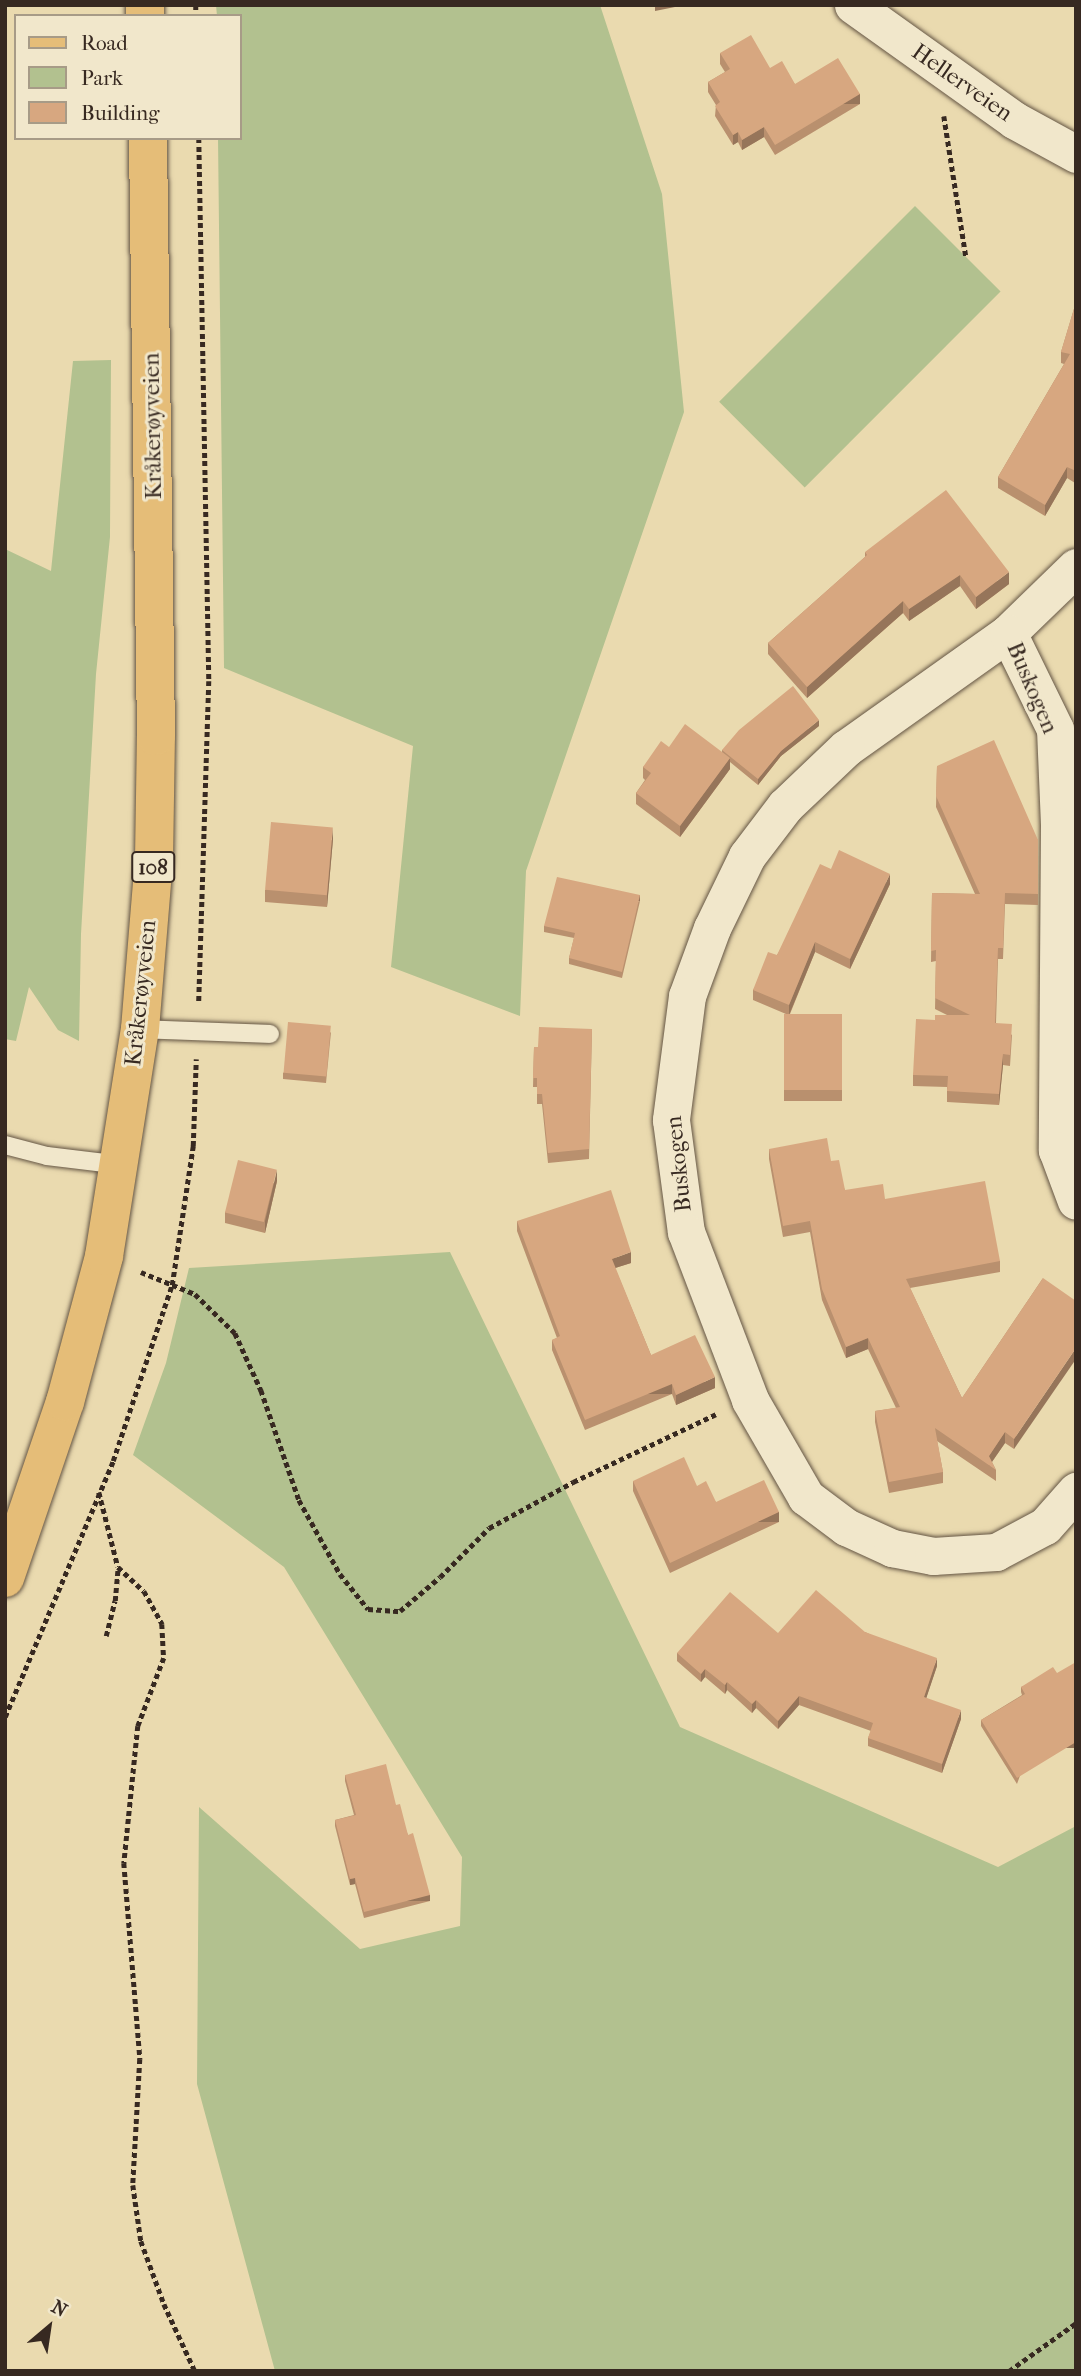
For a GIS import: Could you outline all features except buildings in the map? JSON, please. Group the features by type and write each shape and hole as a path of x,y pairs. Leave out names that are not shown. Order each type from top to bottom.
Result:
{"main road":[{"name":"Kråkerøyveien","path":"5,1578 65,1402 104,1256 121,1165 140,1029 154,860 156,736 148,140"}],"street":[{"name":"Hellerveien","path":"853,5 1014,120 1076,154"},
{"name":"Buskogen","path":"1076,567 1008,633 846,748 785,806 747,856 712,928 687,996 670,1120 686,1232 750,1400 806,1497 846,1527 892,1548 933,1556 996,1552 1045,1525 1076,1492"},
{"name":"Buskogen","path":"1008,633 1055,729 1059,825 1057,1150 1076,1201"}],"lane":[{"path":"140,1029 270,1034"},
{"path":"5,1145 47,1156 121,1165"}],"path":[{"path":"943,69 944,130 966,257"},
{"path":"5,1717 113,1461 172,1285 193,1146 209,681 199,140"},
{"path":"172,1285 195,1294 235,1333 261,1390 299,1500 340,1574 368,1609 400,1611 440,1577 489,1528 680,1429 750,1400"},
{"path":"99,1491 118,1567 115,1601 106,1636"},
{"path":"118,1567 144,1591 162,1624 164,1658 138,1726 124,1863 140,2059 133,2185 141,2241 164,2304 195,2371"},
{"path":"1009,2371 1076,2323"}],"green space":[{"path":"216,5 600,5 662,194 684,412 526,871 520,1016 391,967 413,746 224,668 218,140 242,140 242,14 217,14"},
{"path":"915,206 1001,292 805,487 719,402"},
{"path":"111,360 110,537 96,674 81,934 79,1041 58,1030 29,987 16,1041 5,1039 5,549 51,571 73,361"},
{"path":"450,1252 680,1727 998,1867 1076,1826 1076,2371 275,2371 197,2084 199,1807 360,1949 460,1926 462,1857 284,1567 133,1455 166,1363 189,1268"}]}
